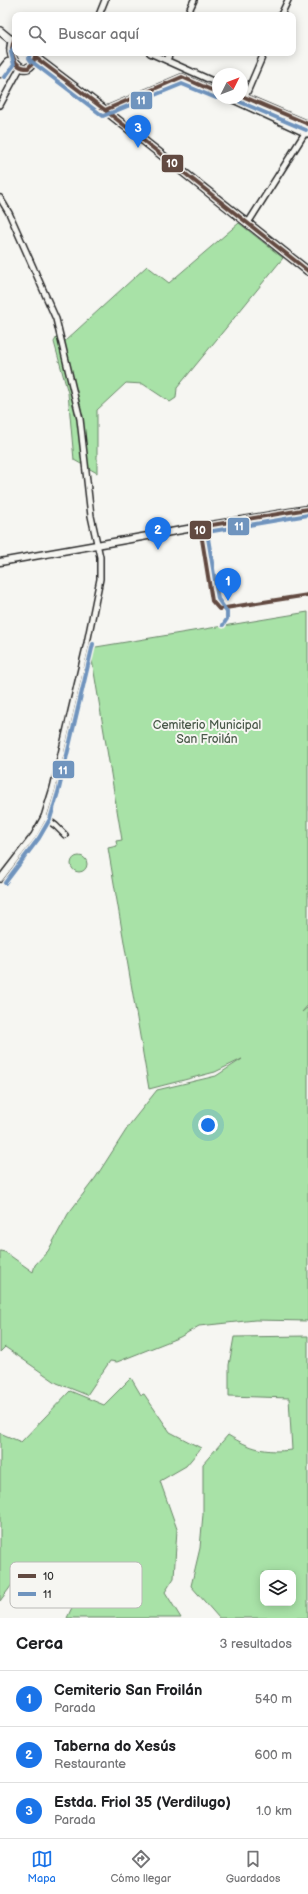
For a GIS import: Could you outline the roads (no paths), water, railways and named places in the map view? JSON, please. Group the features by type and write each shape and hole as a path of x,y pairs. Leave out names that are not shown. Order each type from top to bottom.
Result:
{"highway":[{"path":"0,73 8,62"}],"main road":[{"path":"0,31 12,38"},
{"path":"12,40 5,49 8,62 20,68 29,65 34,56"},
{"path":"36,56 308,271"}],"street":[{"path":"100,12 105,0"},
{"path":"188,12 194,0"},
{"path":"282,12 288,0"},
{"path":"157,56 212,80"},
{"path":"167,60 169,56"},
{"path":"248,86 263,56"},
{"path":"0,104 20,68"},
{"path":"105,110 182,77 212,90"},
{"path":"248,98 308,124"},
{"path":"242,104 306,133 248,223"},
{"path":"0,198 9,213 56,319 80,419 91,516 100,557 100,579 87,643 53,788 44,817 34,835 0,878"},
{"path":"0,562 308,509"},
{"path":"44,817 65,835"}],"place":[{"name":"Estda. Friol 35 (Verdilugo)","path":"138,148"},
{"name":"Taberna do Xesús","path":"158,550"},
{"name":"Cemiterio San Froilán","path":"228,601"}],"park label":[{"name":"Cemiterio Municipal San Froilán","path":"207,732"}]}
